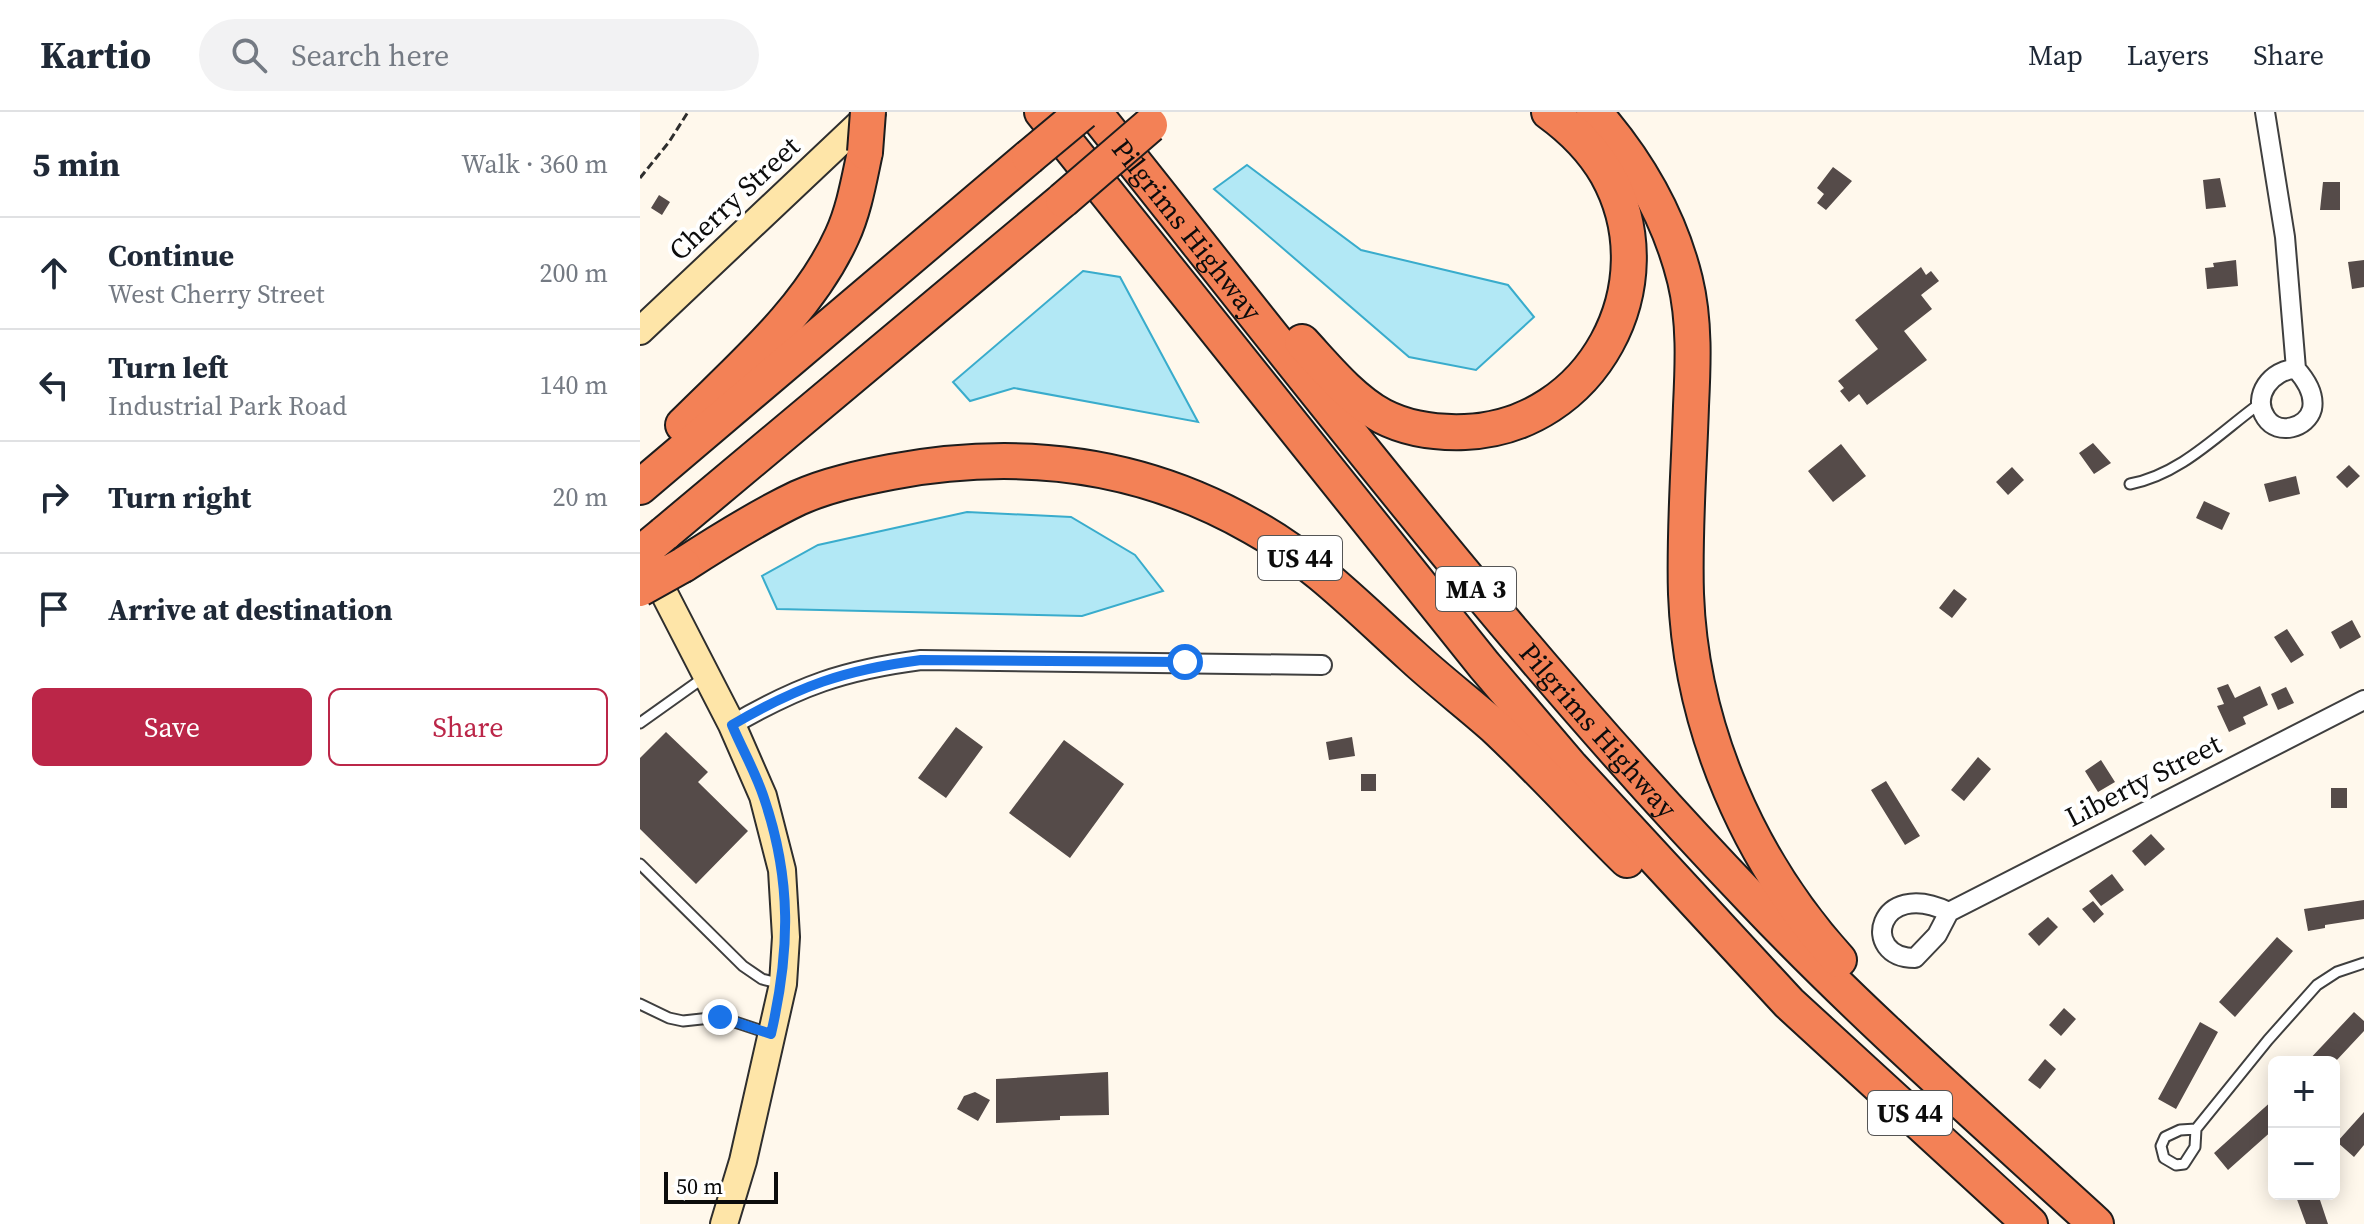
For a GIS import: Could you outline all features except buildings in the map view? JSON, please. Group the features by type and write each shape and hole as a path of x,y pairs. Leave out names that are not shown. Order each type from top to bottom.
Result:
{"highway":[{"path":"640,467 774,334 809,293 843,234 865,152 870,112"},
{"name":"Pilgrims Highway","path":"1042,112 1484,665 1601,799 1789,1003 2030,1224"},
{"path":"640,487 1083,112"},
{"name":"Pilgrims Highway","path":"1094,112 1408,507 1590,723 1750,897 1890,1037 2096,1224"},
{"path":"1229,280 1283,321 1350,392 1383,417 1415,428 1461,432 1495,428 1533,414 1570,390 1585,376 1603,351 1621,312 1629,265 1624,217 1606,172 1569,128 1549,112"},
{"name":"US 44","path":"1594,112 1618,139 1653,193 1669,228 1686,282 1693,349 1686,594 1700,693 1721,767 1739,809 1781,884 1851,974 1890,1037"},
{"path":"648,545 1159,119"},
{"name":"US 44","path":"640,589 800,497 856,479 929,465 996,459 1062,462 1134,476 1191,497 1254,527 1329,580 1496,728 1719,950 1789,1003"}],"street":[{"name":"Cherry Street","path":"640,331 870,112"},
{"path":"2265,112 2285,237 2296,369 2312,395 2312,406 2306,419 2297,427 2286,429 2266,419 2263,393 2269,380 2279,372 2296,369"},
{"path":"648,545 763,796 782,870 786,937 783,984 743,1161 724,1224"},
{"path":"732,725 814,683 874,667 921,660 1322,665"},
{"name":"Liberty Street","path":"1949,912 2364,700"}],"lane":[{"path":"2130,484 2150,480 2178,466 2262,402"},
{"path":"640,723 706,676"},
{"path":"640,864 743,966 762,979 783,984"},
{"path":"2196,1129 2180,1130 2165,1137 2161,1146 2164,1158 2176,1165 2184,1164 2195,1147 2196,1129 2317,985 2337,972 2364,963"},
{"path":"640,1004 683,1021 720,1017 774,1024"}],"path":[{"path":"640,178 688,112"}],"water":[{"path":"1247,165 1361,250 1508,285 1534,317 1476,370 1409,357 1214,189"},
{"path":"1083,271 1120,277 1198,422 1014,388 970,401 953,382"},
{"path":"967,512 1071,517 1135,555 1163,591 1082,616 777,609 762,576 818,545"}],"route":[{"path":"720,1017 771,1034 783,984 786,937 782,870 774,832 763,796 732,725 814,683 883,665 921,660 1185,662"}]}
